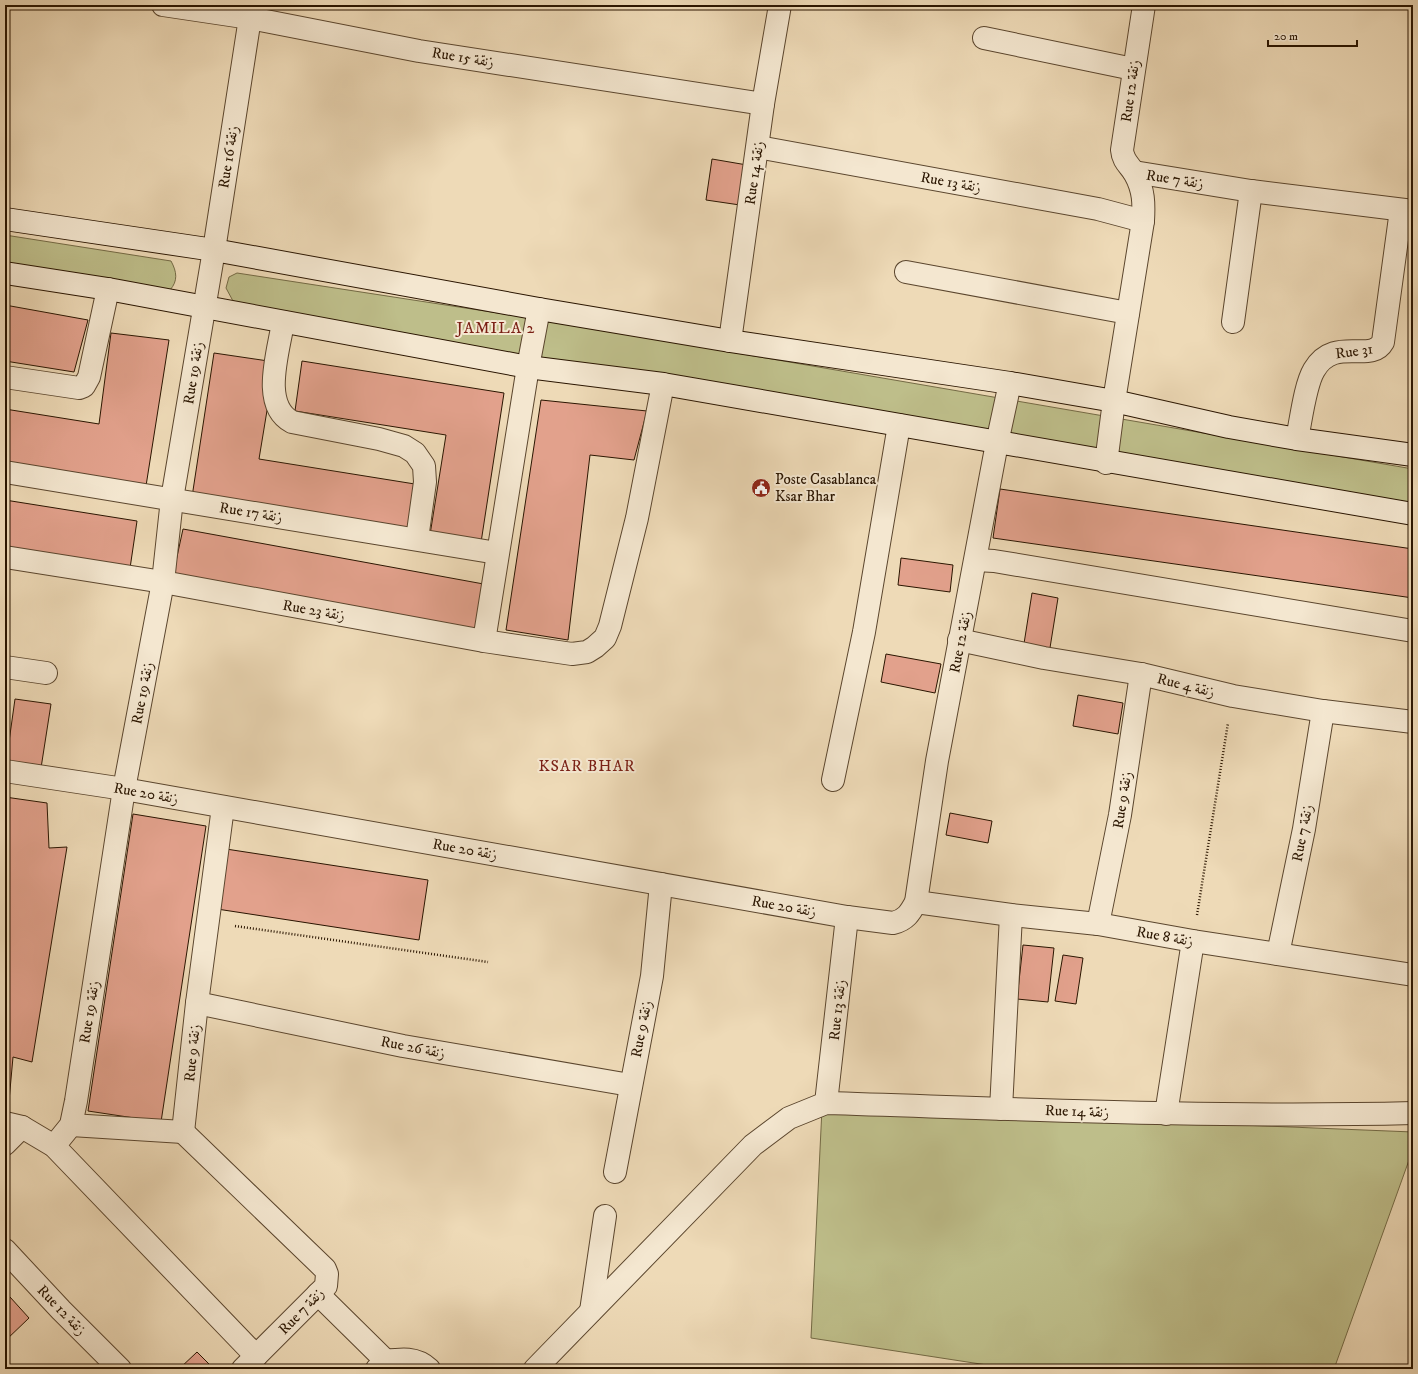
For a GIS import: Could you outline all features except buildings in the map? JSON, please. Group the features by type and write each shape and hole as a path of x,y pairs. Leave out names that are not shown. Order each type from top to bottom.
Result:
{"street":[{"name":"Rue 15 زنقة","path":"163,5 251,11 419,50 763,104"},
{"name":"Rue 14 زنقة","path":"730,341 763,104 780,5"},
{"name":"Rue 12 زنقة","path":"1134,172 1126,164 1122,150 1133,69 1144,5"},
{"name":"Rue 16 زنقة","path":"203,308 214,250 251,11"},
{"path":"984,38 1133,69"},
{"name":"Rue 13 زنقة","path":"758,147 1098,210 1144,221"},
{"name":"Rue 7 زنقة","path":"1134,172 1251,191 1407,210"},
{"name":"Rue 7 زنقة","path":"1106,462 1114,401 1144,221 1143,194 1134,172"},
{"path":"1233,322 1251,191"},
{"name":"Rue 31","path":"1297,439 1310,379 1318,363 1324,357 1339,350 1373,351 1376,350 1383,342 1407,210"},
{"path":"5,220 214,250 539,309 730,341 1010,383 1114,401 1229,427 1297,439 1413,455"},
{"path":"906,272 1128,313"},
{"path":"5,273 108,289 203,308 528,367 662,384 1413,514"},
{"path":"5,377 79,388 84,386 89,377 108,289"},
{"name":"Rue 19 زنقة","path":"71,1125 124,789 163,582 172,499 203,308"},
{"path":"484,641 497,554 539,309"},
{"path":"283,322 273,396 278,411 284,418 292,422 379,439 404,446 415,453 424,466 425,482 417,540"},
{"name":"Rue 12 زنقة","path":"916,902 937,761 997,443 1010,383"},
{"name":"Rue 23 زنقة","path":"5,557 163,582 484,641 572,654 587,652 605,638 610,626 637,518 662,384"},
{"path":"833,780 864,632 899,425"},
{"name":"Rue 17 زنقة","path":"5,472 497,554"},
{"path":"976,560 994,561 1413,631"},
{"name":"Rue 4 زنقة","path":"959,640 1044,658 1141,674 1233,696 1323,711 1413,722"},
{"path":"5,667 46,673"},
{"name":"Rue 9 زنقة","path":"1098,924 1120,815 1141,674"},
{"name":"Rue 7 زنقة","path":"1278,954 1304,829 1323,711"},
{"name":"Rue 20 زنقة","path":"5,771 223,806 847,918 893,923 906,917 916,902"},
{"name":"Rue 9 زنقة","path":"182,1132 197,1003 223,806"},
{"name":"Rue 9 زنقة","path":"614,1172 652,976 661,884"},
{"name":"Rue 8 زنقة","path":"916,902 1011,915 1098,924 1192,941 1413,975"},
{"path":"1001,1109 1011,915"},
{"name":"Rue 13 زنقة","path":"826,1103 847,918"},
{"path":"1166,1114 1192,941"},
{"name":"Rue 26 زنقة","path":"197,1003 403,1046 630,1085"},
{"name":"Rue 14 زنقة","path":"535,1369 753,1145 789,1118 826,1103 1166,1114 1315,1116 1413,1113"},
{"path":"5,1144 13,1125 54,1146 249,1363"},
{"path":"54,1146 71,1125 182,1132"},
{"name":"Rue 7 زنقة","path":"182,1132 325,1268 327,1274 326,1286 249,1363"},
{"path":"591,1311 605,1216"},
{"name":"Rue 12 زنقة","path":"5,1250 61,1310 120,1369"},
{"path":"318,1294 382,1365 403,1358 410,1359 429,1369"}],"path":[{"path":"1192,941 1233,696"},
{"path":"208,922 488,962"}],"green space":[{"path":"5,235 171,261 176,276 173,287 170,290 5,263"},
{"path":"237,273 550,321 1413,469 1413,507 543,362 233,301 226,288 229,277"},
{"path":"822,1108 1413,1132 1413,1149 1334,1369 1013,1369 811,1338"}],"place":[{"name":"Poste Casablanca Ksar Bhar","path":"761,488"}],"district":[{"name":"JAMILA 2","path":"496,327"},
{"name":"KSAR BHAR","path":"587,765"}]}
